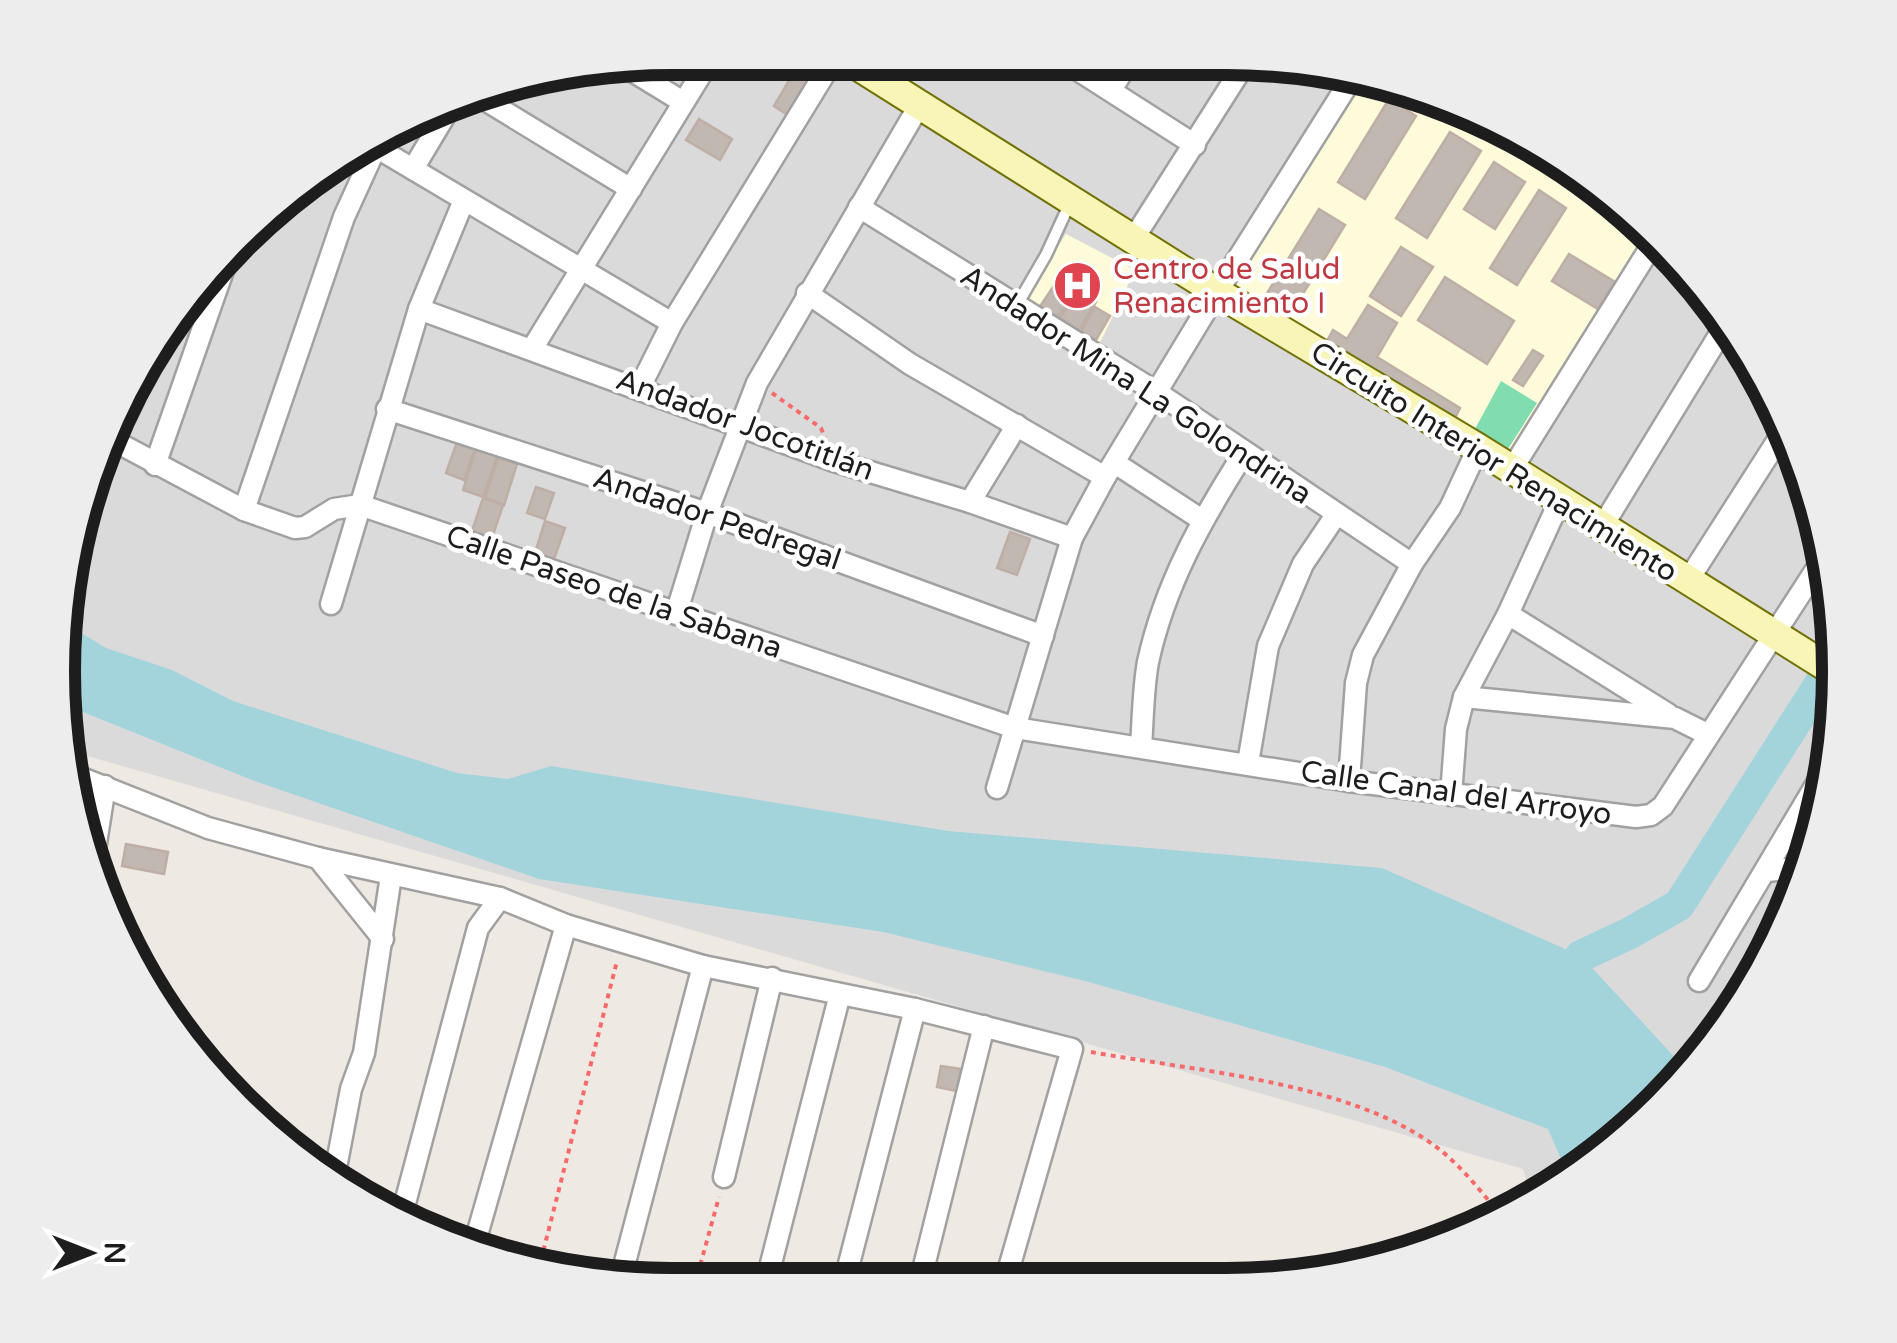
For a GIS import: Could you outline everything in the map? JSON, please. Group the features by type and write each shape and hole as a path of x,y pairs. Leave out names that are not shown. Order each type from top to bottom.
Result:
{"main road":[{"name":"Circuito Interior Renacimiento","path":"892,75 920,104 1217,292 1512,468 1822,664"}],"street":[{"path":"532,349 701,75"},
{"path":"640,387 672,323 824,75"},
{"path":"1087,75 1195,144"},
{"path":"1111,90 1120,75"},
{"path":"1134,238 1237,75"},
{"path":"640,76 683,102"},
{"path":"997,788 1072,538 1217,292 1346,87"},
{"path":"492,103 631,190"},
{"path":"676,614 706,512 757,382 920,104"},
{"path":"413,169 442,121"},
{"path":"382,150 672,323"},
{"path":"244,510 344,216 367,159"},
{"path":"331,604 419,309 464,200"},
{"name":"Andador Mina La Golondrina","path":"859,207 1158,393 1412,564"},
{"path":"1512,468 1648,251"},
{"path":"155,465 219,283"},
{"path":"807,292 910,364 1017,425 1202,520"},
{"name":"Andador Jocotitlán","path":"419,309 834,460 1072,538"},
{"path":"1602,527 1719,337"},
{"name":"Andador Pedregal","path":"388,410 706,512 1044,636"},
{"path":"970,502 1017,425"},
{"path":"1688,582 1777,442"},
{"path":"119,445 244,510 295,528 304,527 334,509 360,506"},
{"path":"1349,782 1356,683 1364,655 1412,564 1450,508 1478,448"},
{"path":"1141,747 1148,665 1179,566 1244,453"},
{"path":"1452,795 1456,728 1464,697 1508,614 1560,500"},
{"name":"Calle Paseo de la Sabana","path":"360,506 1015,728 1141,747"},
{"path":"1248,763 1268,646 1303,564 1336,515"},
{"name":"Calle Canal del Arroyo","path":"1141,747 1349,782 1636,818 1651,815 1664,806 1814,573"},
{"path":"1508,614 1707,734"},
{"path":"1464,697 1675,718"},
{"path":"85,778 208,828 391,876 500,898 566,925 702,966 914,1008 1072,1049 1009,1268"},
{"path":"98,834 106,786"},
{"path":"1699,981 1806,808"},
{"path":"318,858 383,938"},
{"path":"1768,870 1788,869"},
{"path":"336,1164 350,1089 364,1054 391,876"},
{"path":"454,888 478,928"},
{"path":"405,1204 478,928 500,898"},
{"path":"477,1235 566,925"},
{"path":"624,1266 702,966"},
{"path":"724,1178 772,978"},
{"path":"770,1268 840,994"},
{"path":"848,1268 914,1008"},
{"path":"924,1268 984,1026"}],"lane":[{"path":"1016,306 1072,199"}],"path":[{"path":"757,382 821,428 834,460"},
{"path":"542,1254 622,942"},
{"path":"1072,1049 1305,1090 1378,1115 1433,1145 1462,1170 1492,1205"},
{"path":"699,1268 724,1178"}],"shaded area":[{"path":"672,75 1265,76 1380,95 1454,120 1524,155 1589,198 1647,250 1699,308 1742,373 1777,443 1802,517 1817,594 1822,672 1817,749 1802,826 1777,900 1742,970 1699,1035 1619,1120 1528,1185 1523,1169 81,754 76,711 76,632 86,555 120,443 155,373 223,278 308,198 373,155 443,120 555,86"},
{"path":"1355,89 1454,120 1524,155 1589,198 1645,248 1516,456 1226,288"},
{"name":"Centro de Salud Renacimiento I","path":"1066,234 1135,270 1096,351 1019,303"}],"green space":[{"path":"1501,381 1537,403 1508,449 1475,429"}],"water":[{"path":"76,630 106,648 172,670 233,701 457,773 508,779 551,766 948,831 1382,868 1581,956 1678,1060 1619,1120 1563,1163 1548,1129 1385,1067 1089,982 883,932 539,879 252,780 76,709"}],"building":[{"path":"792,75 815,84 794,119 774,106"},
{"path":"1389,99 1416,116 1365,199 1338,182"},
{"path":"699,119 732,139 720,160 686,140"},
{"path":"1450,132 1481,151 1427,238 1396,218"},
{"path":"1494,162 1525,182 1495,229 1464,209"},
{"path":"1539,190 1566,208 1517,285 1490,268"},
{"path":"1319,209 1345,225 1290,315 1264,298"},
{"path":"1401,247 1433,267 1401,316 1370,296"},
{"path":"1569,254 1615,282 1598,309 1552,281"},
{"path":"1061,275 1078,287 1054,323 1037,311"},
{"path":"1445,277 1514,321 1487,364 1418,320"},
{"path":"1078,290 1096,302 1079,330 1060,318"},
{"path":"1368,305 1397,323 1377,357 1460,408 1454,420 1326,343 1333,330 1347,339"},
{"path":"1095,307 1110,316 1096,340 1081,331"},
{"path":"1533,350 1543,356 1523,386 1513,380"},
{"path":"457,442 475,448 464,480 446,473"},
{"path":"476,449 497,456 483,497 463,490"},
{"path":"498,458 517,464 504,505 485,498"},
{"path":"536,487 554,493 545,519 527,513"},
{"path":"483,498 503,505 490,544 470,537"},
{"path":"545,521 565,528 552,565 533,559"},
{"path":"1010,532 1030,539 1017,575 997,568"},
{"path":"126,844 168,852 164,874 122,866"},
{"path":"941,1066 961,1069 957,1091 937,1087"}],"waterway":[{"path":"1581,956 1679,905 1822,681"}],"place":[{"name":"Centro de Salud Renacimiento I","path":"1078,286"}]}
